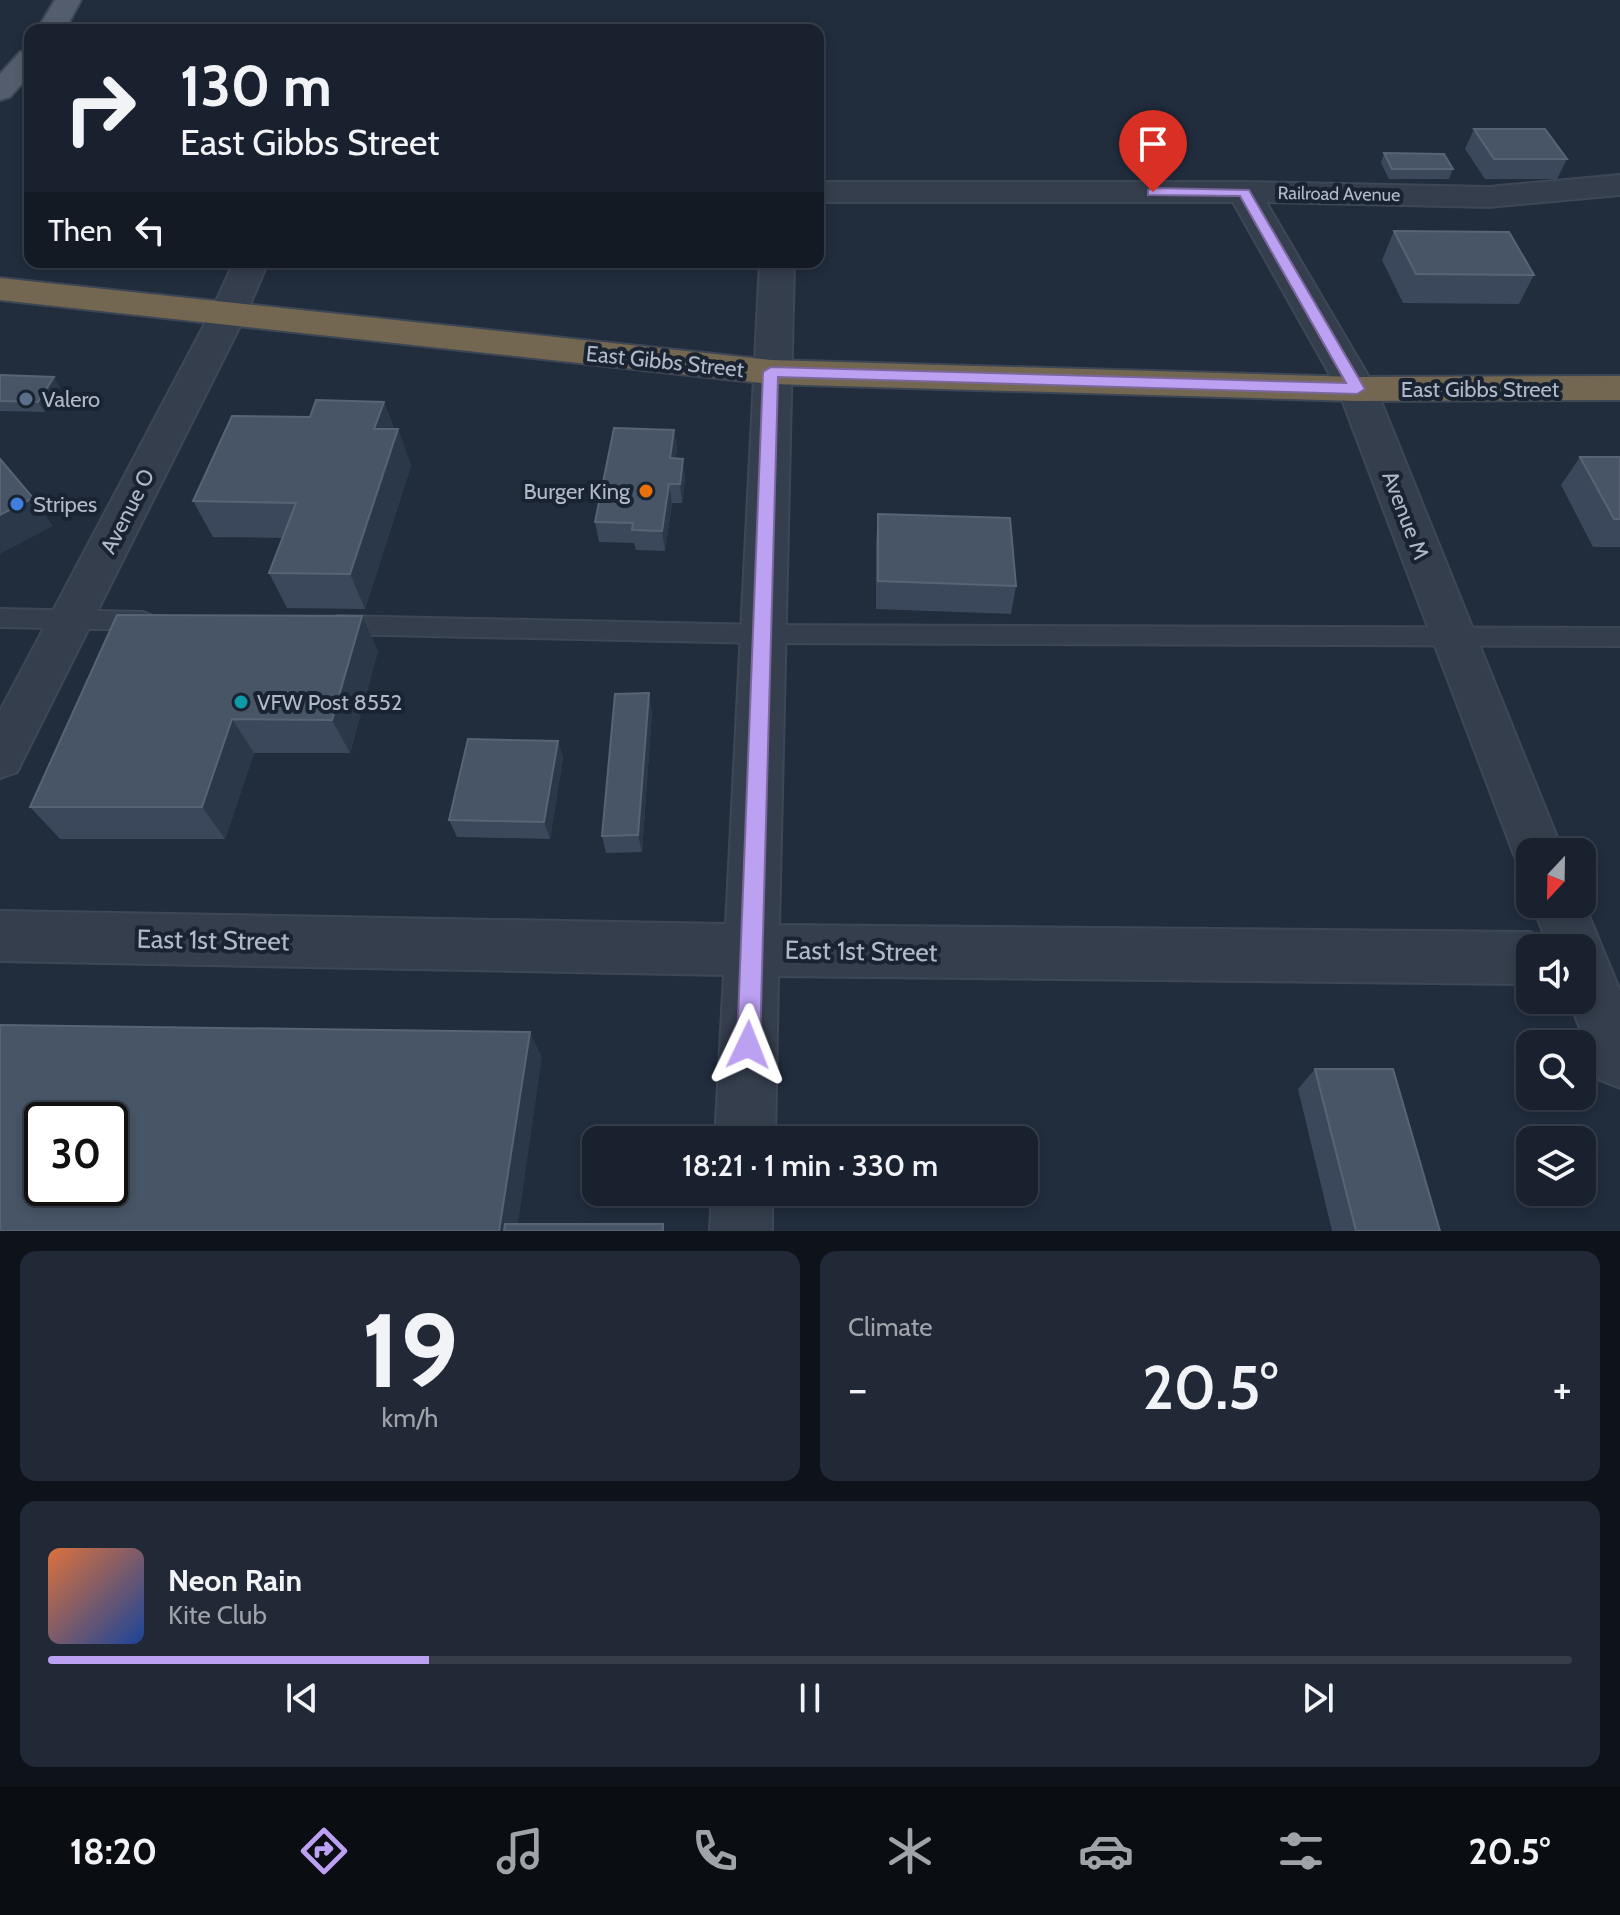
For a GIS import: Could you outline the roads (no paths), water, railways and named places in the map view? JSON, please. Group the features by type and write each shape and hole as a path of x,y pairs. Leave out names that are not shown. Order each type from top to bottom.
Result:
{"highway":[{"name":"East Gibbs Street","path":"0,289 771,372 1357,389 1620,388"}],"main road":[{"path":"54,24 68,0"},
{"path":"0,91 24,65"}],"street":[{"name":"Railroad Avenue","path":"824,192 1244,192 1489,197 1620,185"},
{"name":"Avenue M","path":"1244,192 1357,389 1533,838"},
{"name":"Avenue O","path":"0,758 228,314 248,268"},
{"path":"746,1126 777,268"},
{"name":"East 1st Street","path":"0,936 752,950 1516,958"},
{"path":"1596,960 1620,959"},
{"path":"1596,997 1620,1060"},
{"path":"741,1231 742,1206"}],"lane":[{"path":"0,618 165,622"},
{"path":"322,625 762,634 1620,637"}],"place":[{"name":"Valero","path":"26,399"},
{"name":"Burger King","path":"646,491"},
{"name":"Stripes","path":"17,504"},
{"name":"VFW Post 8552","path":"241,702"}]}
